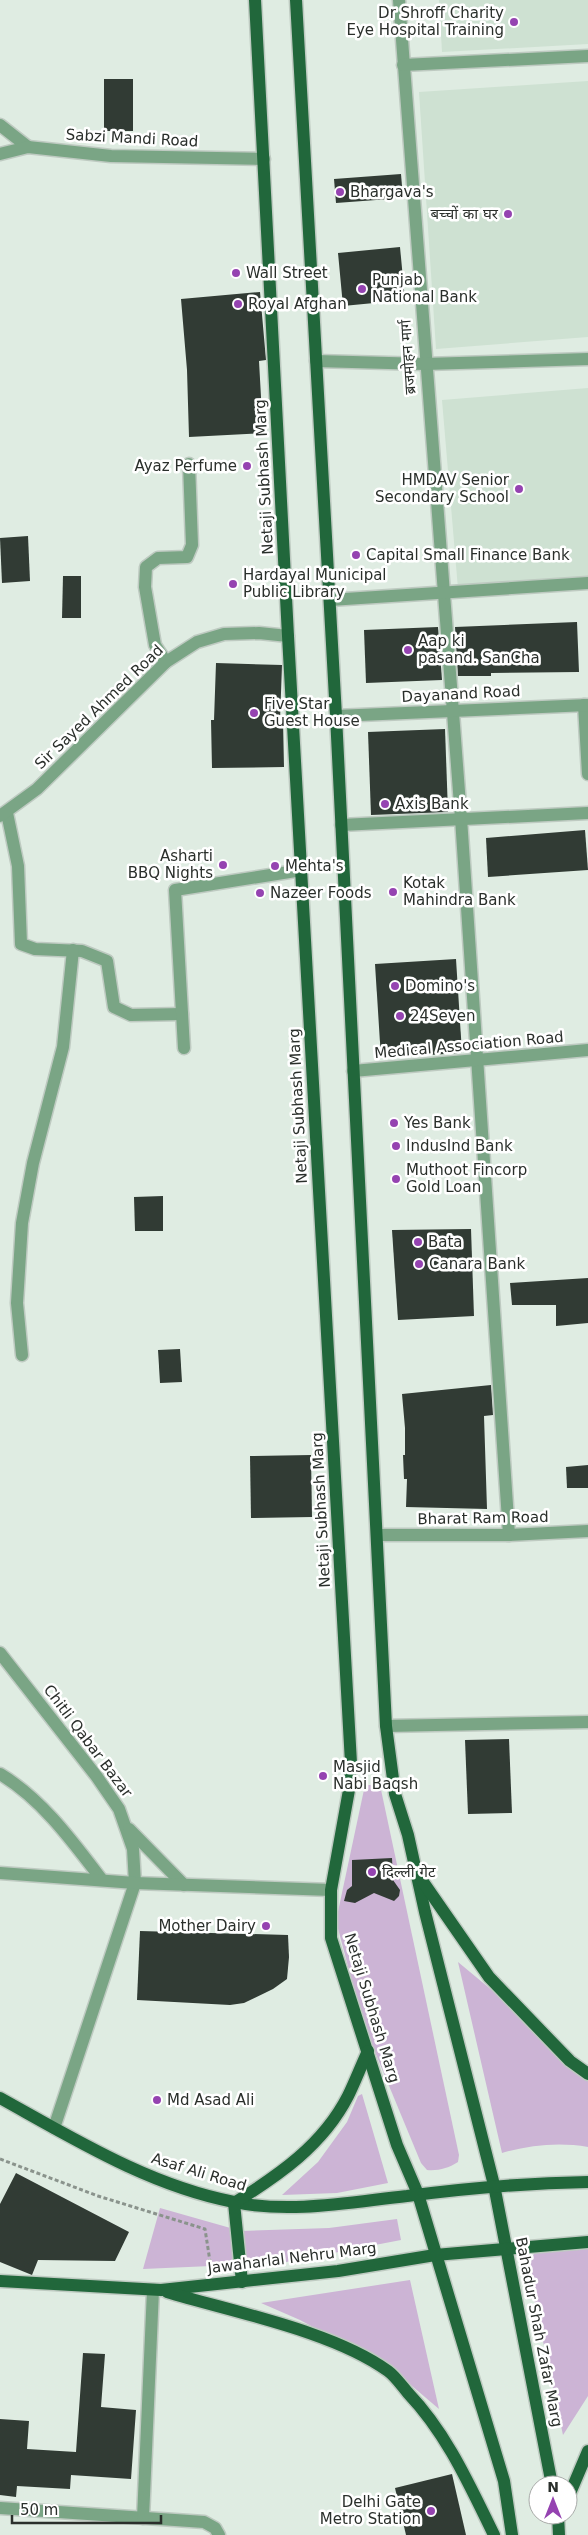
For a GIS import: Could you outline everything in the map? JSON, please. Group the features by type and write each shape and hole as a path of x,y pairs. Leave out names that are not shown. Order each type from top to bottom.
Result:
{"main road":[{"name":"Netaji Subhash Marg","path":"255,0 288,636 351,1763 349,1790 331,1890 331,1938 397,2145 418,2194 435,2255"},
{"path":"296,0 330,600 386,1726 395,1794 418,1875 425,1912 494,2185 588,2182"},
{"path":"418,1875 489,1976 570,2062 588,2074"},
{"path":"242,2282 234,2202 279,2176 317,2140 347,2098 368,2050"},
{"name":"Asaf Ali Road","path":"0,2098 112,2160 178,2186 234,2202 290,2207 494,2185"},
{"name":"Bahadur Shah Zafar Marg","path":"494,2185 508,2249 550,2475"},
{"name":"Jawaharlal Nehru Marg","path":"0,2281 157,2290 338,2271 435,2255 588,2242"},
{"path":"435,2255 504,2481 512,2535"},
{"path":"157,2290 295,2329 348,2349 388,2371 423,2408 454,2453 494,2535"},
{"path":"578,2475 588,2451"}],"street":[{"name":"ब्रजमोहन मार्ग","path":"399,0 451,711 461,818 509,1535"},
{"path":"403,65 588,56"},
{"path":"0,125 28,147"},
{"name":"Sabzi Mandi Road","path":"0,154 28,147 111,156 264,159"},
{"path":"316,360 425,364 588,359"},
{"path":"166,662 155,645 145,586 146,567 158,558 187,558 192,545 190,464"},
{"path":"330,600 588,583"},
{"name":"Sir Sayed Ahmed Road","path":"4,815 37,789 166,662 197,642 224,634 259,633 288,636"},
{"path":"586,705 588,774"},
{"name":"Dayanand Road","path":"336,716 586,705"},
{"path":"341,825 588,813"},
{"path":"4,815 18,866 21,944 35,949 82,951 107,961 114,1008 131,1015 182,1014"},
{"path":"184,1048 175,890 302,870"},
{"path":"22,1355 17,1302 22,1223 33,1163 63,1047 73,950"},
{"name":"Medical Association Road","path":"353,1071 588,1050"},
{"name":"Bharat Ram Road","path":"378,1535 509,1535 588,1532"},
{"name":"Chitli Qabar Bazar","path":"0,1653 97,1777 119,1809 128,1828 133,1849 135,1883 54,2128"},
{"path":"386,1726 588,1722"},
{"path":"0,1774 15,1783 63,1830 102,1880"},
{"path":"128,1828 184,1885"},
{"path":"0,1873 135,1883 331,1890"},
{"path":"143,2518 157,2290"},
{"path":"0,2508 204,2522 214,2528 219,2535"}],"path":[{"path":"0,2159 98,2196 206,2229 214,2285"}],"shaded area":[{"name":"Dr Shroff Charity Eye Hospital Training","path":"439,0 588,0 588,44 442,52"},
{"name":"बच्चों का घर","path":"588,81 588,337 436,349 419,92"},
{"name":"HMDAV Senior Secondary School","path":"588,388 588,579 458,589 442,400"},
{"path":"365,1785 380,1785 459,2155 458,2162 439,2169 427,2170 421,2163 363,2023 336,1921"},
{"path":"458,1962 588,2070 588,2147 545,2145 502,2153"},
{"path":"362,2094 388,2183 337,2193 282,2195 318,2162 347,2122 358,2096"},
{"path":"160,2208 241,2231 329,2228 397,2219 401,2240 281,2263 143,2269"},
{"path":"588,2237 588,2396 563,2435 531,2285 531,2265 532,2258 536,2252 548,2242 564,2238"},
{"path":"410,2280 439,2409 392,2369 300,2320 261,2303"}],"building":[{"path":"104,79 133,79 133,131 104,131"},
{"path":"401,174 403,198 336,203 334,179"},
{"path":"400,247 405,300 343,306 338,253"},
{"path":"260,292 266,360 259,361 263,433 189,437 187,370 181,299"},
{"path":"28,536 30,581 2,583 0,538"},
{"path":"63,576 81,576 81,618 62,618"},
{"path":"577,622 579,672 491,673 491,676 458,676 455,627"},
{"path":"438,627 442,680 366,683 364,630"},
{"path":"216,663 282,665 280,720 283,720 284,767 212,768 211,720 214,720"},
{"path":"445,729 448,812 371,815 368,732"},
{"path":"585,830 588,870 488,877 486,838"},
{"path":"456,959 462,1053 381,1058 375,964"},
{"path":"163,1196 163,1231 135,1231 134,1197"},
{"path":"471,1229 474,1316 398,1320 392,1230"},
{"path":"588,1278 588,1323 556,1326 556,1305 512,1305 510,1283"},
{"path":"180,1349 182,1382 160,1383 158,1350"},
{"path":"491,1385 493,1415 484,1416 487,1509 406,1507 407,1479 404,1479 405,1428 402,1394"},
{"path":"311,1455 312,1517 251,1518 250,1456"},
{"path":"588,1465 588,1488 567,1488 566,1467"},
{"path":"509,1739 512,1813 468,1814 465,1740"},
{"name":"दिल्ली गेट","path":"392,1858 393,1880 400,1890 399,1896 394,1901 374,1893 355,1903 344,1901 347,1890 352,1886 352,1860"},
{"path":"140,1931 288,1935 287,1979 273,1989 244,2003 230,2005 137,2000"},
{"path":"16,2173 129,2232 115,2261 38,2260 32,2275 0,2262 0,2204"},
{"path":"83,2353 105,2354 101,2407 136,2410 131,2479 71,2475 70,2489 17,2486 16,2497 0,2495 0,2419 29,2421 27,2449 76,2452"},
{"name":"Delhi Gate Metro Station","path":"452,2474 466,2535 406,2535 395,2488"}],"place":[{"name":"Dr Shroff Charity Eye Hospital Training","path":"514,22"},
{"name":"Bhargava's","path":"340,192"},
{"name":"बच्चों का घर","path":"508,214"},
{"name":"Wall Street","path":"236,273"},
{"name":"Punjab National Bank","path":"362,289"},
{"name":"Royal Afghan","path":"238,304"},
{"name":"Ayaz Perfume","path":"247,466"},
{"name":"HMDAV Senior Secondary School","path":"519,489"},
{"name":"Capital Small Finance Bank","path":"356,555"},
{"name":"Hardayal Municipal Public Library","path":"233,584"},
{"name":"Aap ki pasand. SanCha","path":"408,650"},
{"name":"Five Star Guest House","path":"254,713"},
{"name":"Axis Bank","path":"385,804"},
{"name":"Asharti BBQ Nights","path":"223,865"},
{"name":"Mehta's","path":"275,866"},
{"name":"Kotak Mahindra Bank","path":"393,892"},
{"name":"Nazeer Foods","path":"260,893"},
{"name":"Domino's","path":"395,986"},
{"name":"24Seven","path":"400,1016"},
{"name":"Yes Bank","path":"394,1123"},
{"name":"IndusInd Bank","path":"396,1146"},
{"name":"Muthoot Fincorp Gold Loan","path":"396,1179"},
{"name":"Bata","path":"418,1242"},
{"name":"Canara Bank","path":"419,1264"},
{"name":"Masjid Nabi Baqsh","path":"323,1776"},
{"name":"दिल्ली गेट","path":"372,1872"},
{"name":"Mother Dairy","path":"266,1926"},
{"name":"Md Asad Ali","path":"157,2100"},
{"name":"Delhi Gate Metro Station","path":"431,2511"}]}
